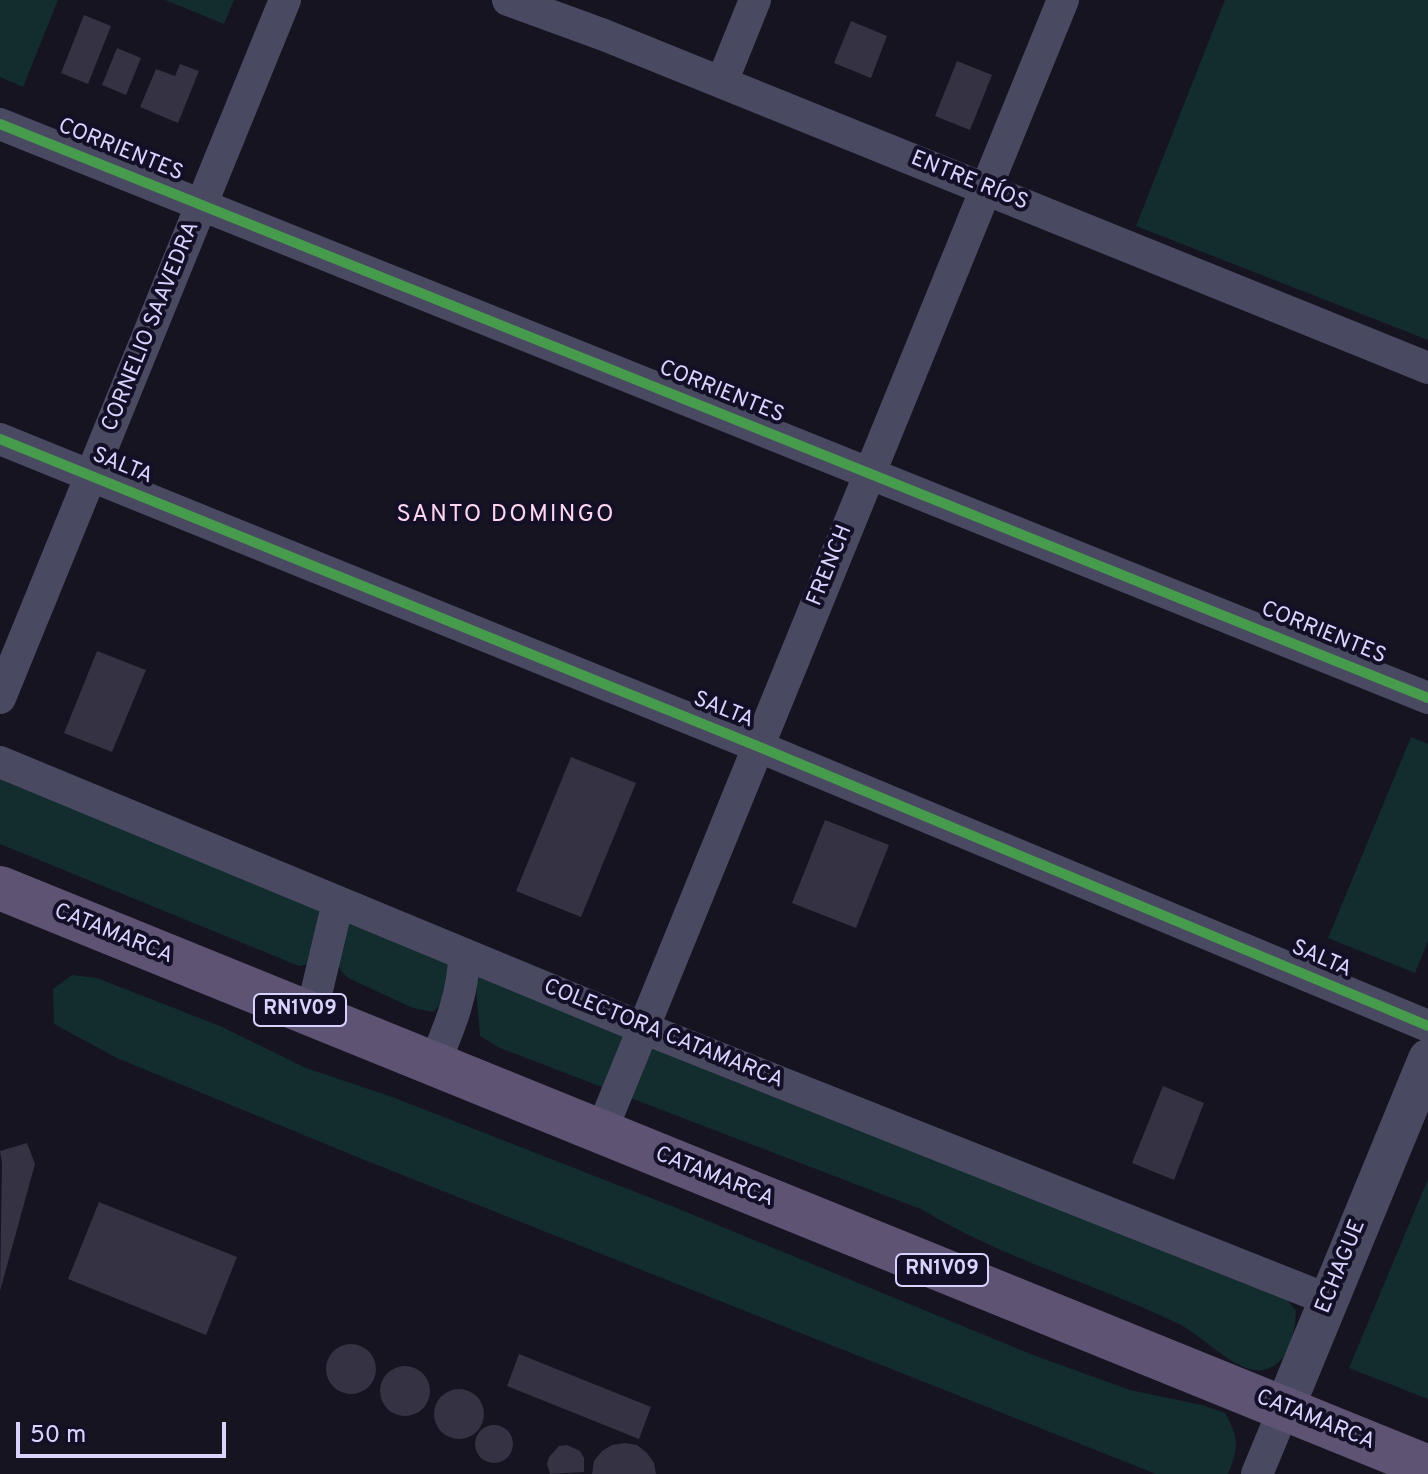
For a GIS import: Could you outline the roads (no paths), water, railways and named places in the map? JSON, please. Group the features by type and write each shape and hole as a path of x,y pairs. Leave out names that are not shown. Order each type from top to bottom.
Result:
{"main road":[{"name":"CATAMARCA","path":"0,888 1428,1467"}],"street":[{"name":"CORNELIO SAAVEDRA","path":"0,698 285,0"},
{"name":"ENTRE RÍOS","path":"508,0 722,82 1428,368"},
{"path":"722,82 755,0"},
{"name":"FRENCH","path":"601,1132 1063,0"},
{"name":"CORRIENTES","path":"0,124 1428,698"},
{"name":"SALTA","path":"0,439 757,746 1428,1026"},
{"name":"COLECTORA CATAMARCA","path":"0,762 643,1028 1329,1300"},
{"path":"311,1015 338,902"},
{"path":"434,1064 452,1021 464,980 464,954"},
{"name":"ECHAGUE","path":"1257,1474 1428,1059"}],"district":[{"name":"SANTO DOMINGO","path":"506,516"}]}
